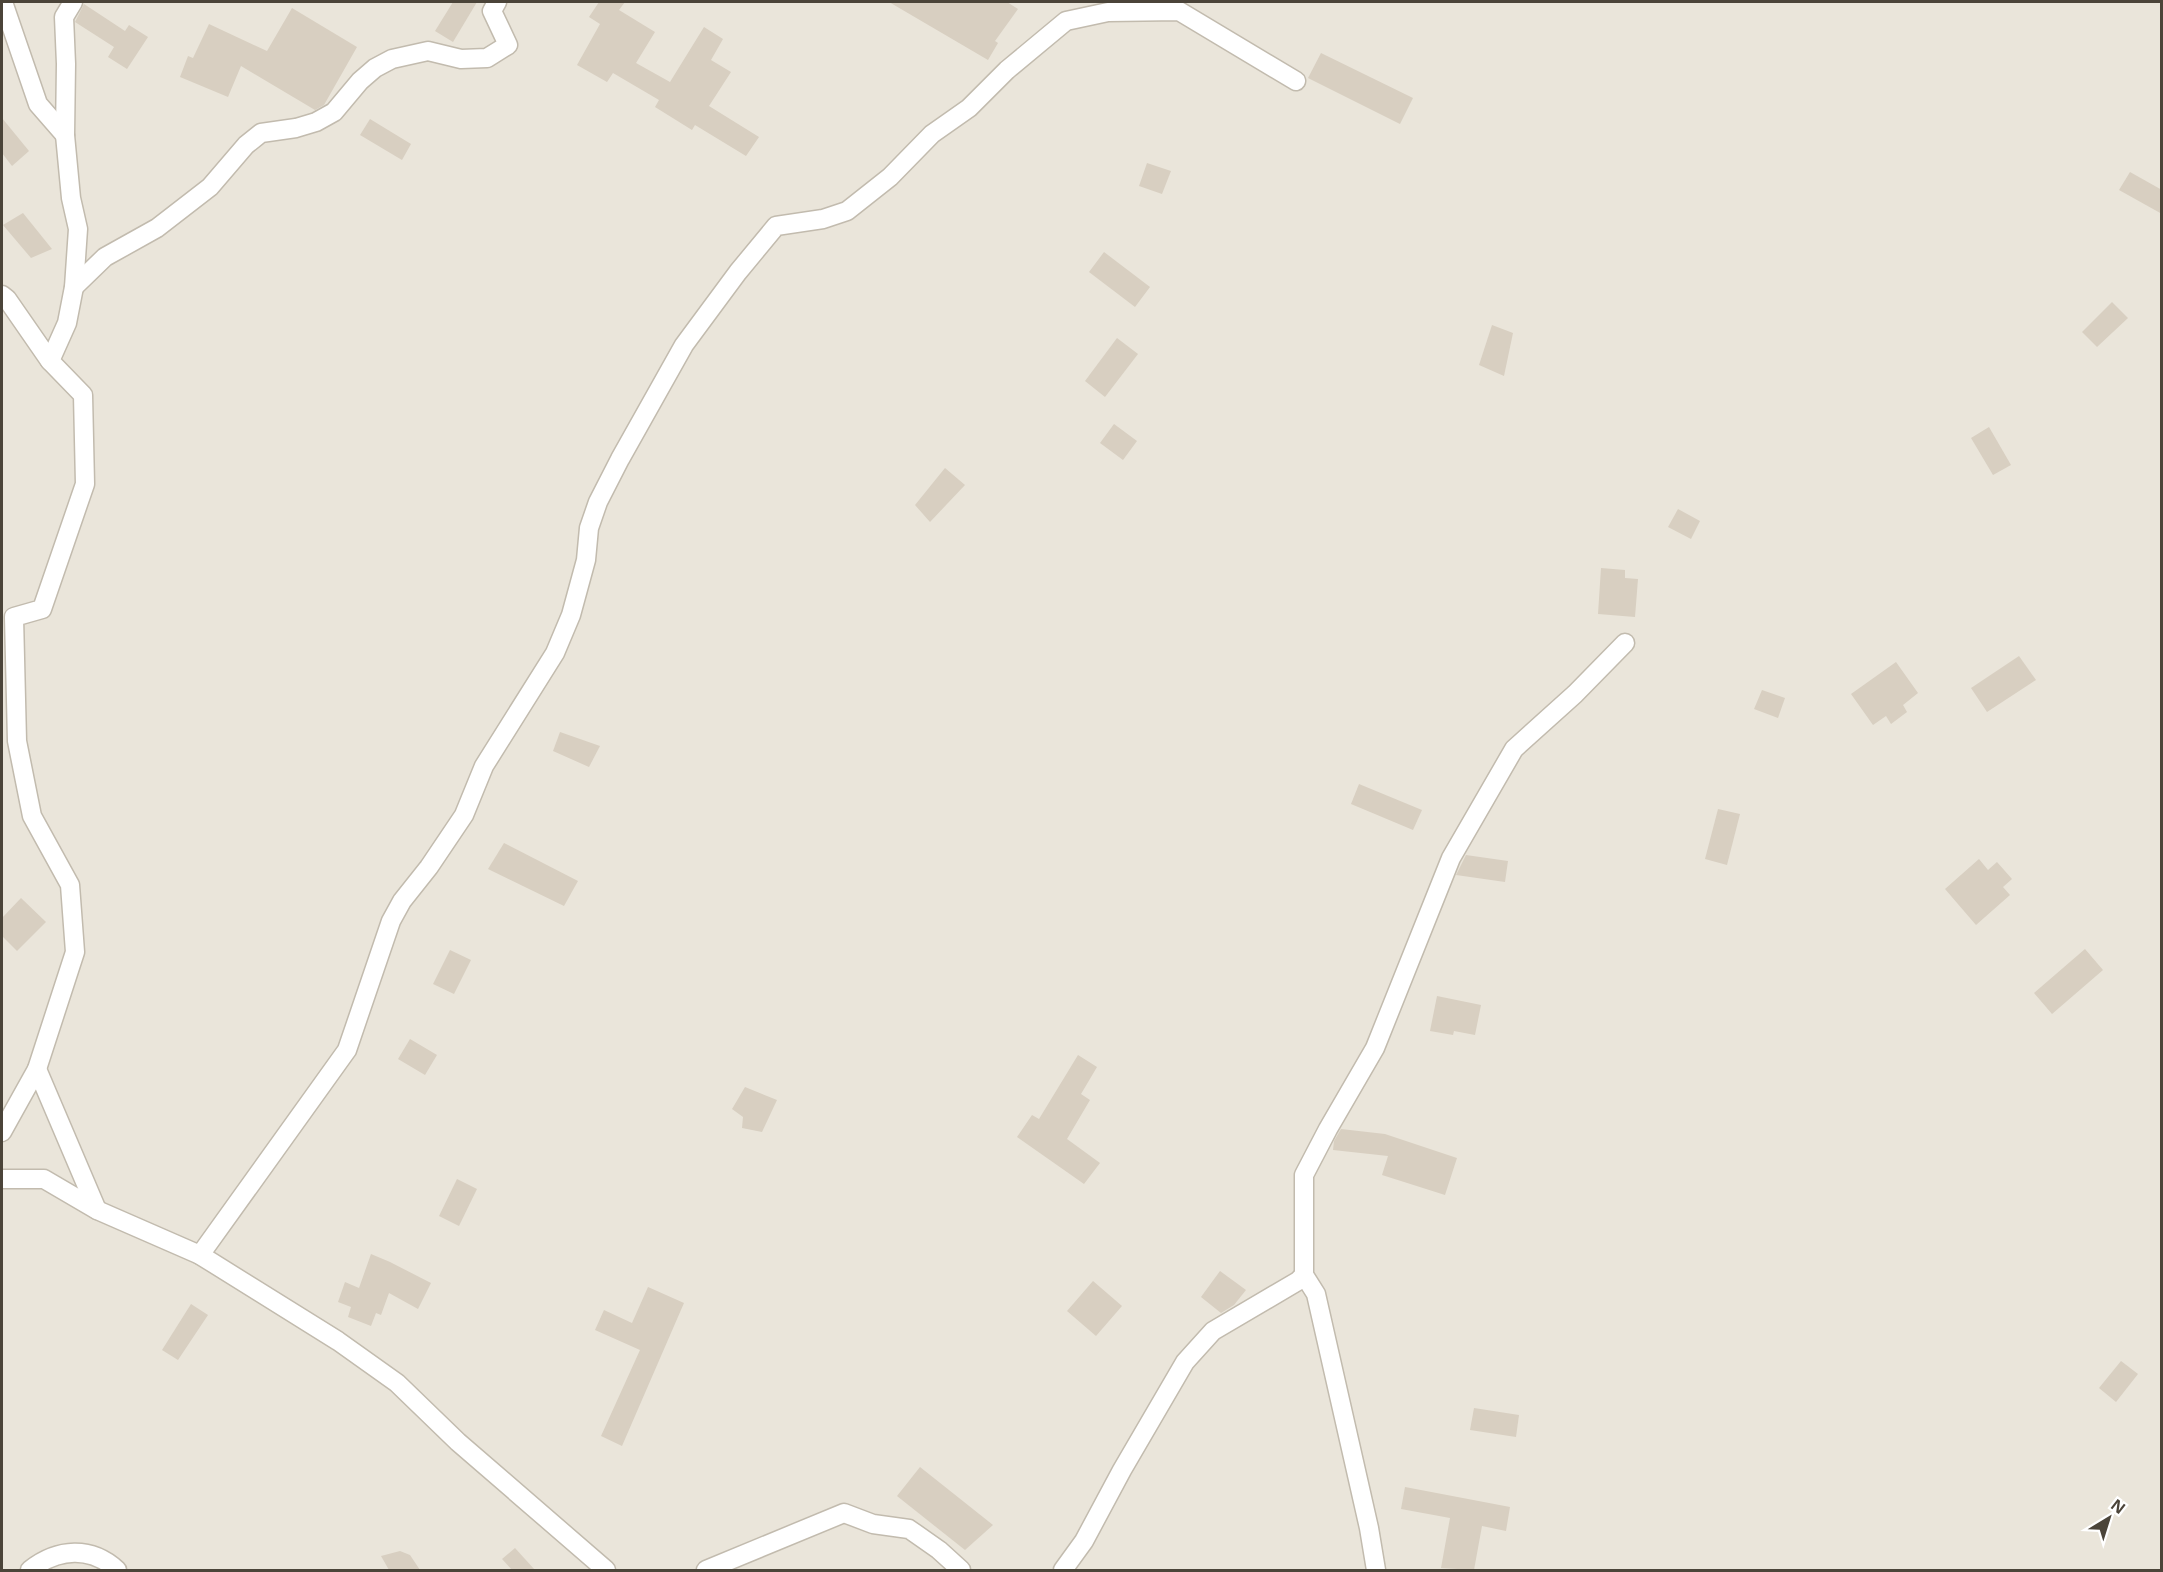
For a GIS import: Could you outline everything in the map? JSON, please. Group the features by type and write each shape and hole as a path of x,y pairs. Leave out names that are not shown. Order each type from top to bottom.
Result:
{"street":[{"path":"3,2 38,104 65,135"},
{"path":"50,361 67,323 74,287 78,229 71,198 65,135 66,64 63,17 73,2"},
{"path":"74,287 105,257 157,228 210,187 246,145 261,133 306,125 334,112 360,81 375,68 392,59 428,51 461,59 487,58 508,45 492,12 497,2"},
{"path":"200,1255 347,1050 392,921 402,902 464,815 484,766 555,652 571,615 598,502 620,459 684,345 738,272 776,226 823,219 847,211 890,177 932,134 969,108 1007,70 1066,21 1108,12 1179,11 1296,81"},
{"path":"2,295 14,307 50,361 82,395 85,484 42,609 8,620 17,741 32,816 70,885 75,952 37,1069 2,1132"},
{"path":"1376,1570 1369,1528 1316,1294 1304,1275 1304,1175 1375,1048 1450,858 1514,750 1575,694 1625,643"},
{"path":"37,1069 97,1210"},
{"path":"2,1179 44,1179 97,1210 200,1255 339,1341 397,1383 458,1442 606,1570"},
{"path":"1063,1570 1084,1541 1185,1362 1213,1331 1298,1281 1304,1275"},
{"path":"706,1570 844,1513 873,1524 909,1529 939,1550 960,1570"},
{"path":"30,1570 39,1563 73,1551 105,1558 117,1570"}],"shaded area":[{"path":"2,2 2161,2 2161,1570 2,1570"}],"building":[{"path":"453,2 477,2 453,42 435,31"},
{"path":"599,2 625,2 619,10 655,32 636,63 670,82 704,27 723,39 711,60 731,72 709,106 759,137 746,156 695,125 692,130 655,107 659,100 613,73 607,82 577,65 600,24 589,17"},
{"path":"889,2 1007,2 1018,9 995,41 998,43 988,60"},
{"path":"84,4 125,31 129,25 148,37 127,69 108,57 114,47 75,22"},
{"path":"292,8 357,47 324,105 315,110 241,66 228,97 180,77 188,56 193,58 209,24 267,51"},
{"path":"1321,53 1413,98 1400,124 1308,78"},
{"path":"2,118 29,151 12,166 2,153"},
{"path":"370,119 411,144 402,160 360,135"},
{"path":"1147,163 1171,171 1162,194 1139,186"},
{"path":"2130,172 2162,190 2162,214 2119,190"},
{"path":"23,213 52,249 31,258 3,225"},
{"path":"1104,252 1150,287 1135,307 1089,272"},
{"path":"2112,302 2128,318 2097,347 2082,332"},
{"path":"1492,325 1513,333 1504,376 1479,365"},
{"path":"1117,338 1138,354 1105,397 1085,381"},
{"path":"1114,424 1137,441 1123,460 1100,443"},
{"path":"1989,427 2011,465 1993,475 1971,438"},
{"path":"945,468 965,485 930,522 915,505"},
{"path":"1678,509 1700,521 1691,539 1668,527"},
{"path":"1601,568 1625,570 1625,578 1638,579 1635,617 1598,614"},
{"path":"2019,656 2036,680 1987,712 1971,688"},
{"path":"1896,662 1918,693 1903,705 1907,712 1891,724 1886,716 1873,725 1851,694"},
{"path":"1762,690 1785,698 1778,718 1754,709"},
{"path":"560,732 600,746 589,767 553,751"},
{"path":"1359,784 1422,810 1413,830 1351,804"},
{"path":"1718,809 1740,814 1727,865 1705,859"},
{"path":"504,843 578,881 564,906 488,869"},
{"path":"1466,855 1508,861 1505,882 1456,875"},
{"path":"1979,859 1988,870 1997,862 2012,879 2003,887 2010,895 1976,925 1945,889"},
{"path":"21,898 46,922 17,951 2,936 2,918"},
{"path":"2085,949 2103,970 2052,1014 2034,993"},
{"path":"450,950 471,960 454,994 433,984"},
{"path":"1437,996 1481,1005 1475,1035 1454,1031 1453,1035 1430,1031"},
{"path":"410,1039 437,1055 425,1075 398,1059"},
{"path":"1078,1055 1097,1067 1081,1094 1090,1100 1067,1139 1100,1163 1084,1184 1017,1137 1032,1115 1039,1119"},
{"path":"745,1087 777,1100 762,1132 742,1128 743,1117 732,1109"},
{"path":"1341,1129 1385,1134 1457,1158 1445,1195 1382,1175 1388,1156 1333,1150 1334,1141"},
{"path":"457,1179 477,1189 459,1226 439,1216"},
{"path":"371,1254 431,1283 418,1309 389,1293 381,1315 376,1313 371,1326 348,1317 351,1307 338,1302 345,1282 359,1288"},
{"path":"1220,1271 1246,1290 1234,1305 1221,1313 1201,1297"},
{"path":"1093,1281 1122,1306 1096,1336 1067,1311"},
{"path":"648,1287 684,1303 622,1446 601,1436 640,1350 595,1330 604,1310 632,1323"},
{"path":"191,1304 208,1315 178,1360 162,1350"},
{"path":"2121,1361 2138,1374 2116,1402 2099,1388"},
{"path":"1474,1408 1519,1415 1516,1437 1470,1430"},
{"path":"920,1467 993,1525 965,1550 897,1496"},
{"path":"1405,1487 1510,1507 1506,1531 1482,1526 1474,1570 1441,1568 1450,1518 1401,1509"},
{"path":"515,1548 535,1570 512,1570 502,1559"},
{"path":"400,1551 410,1555 420,1570 389,1570 381,1556"}]}
